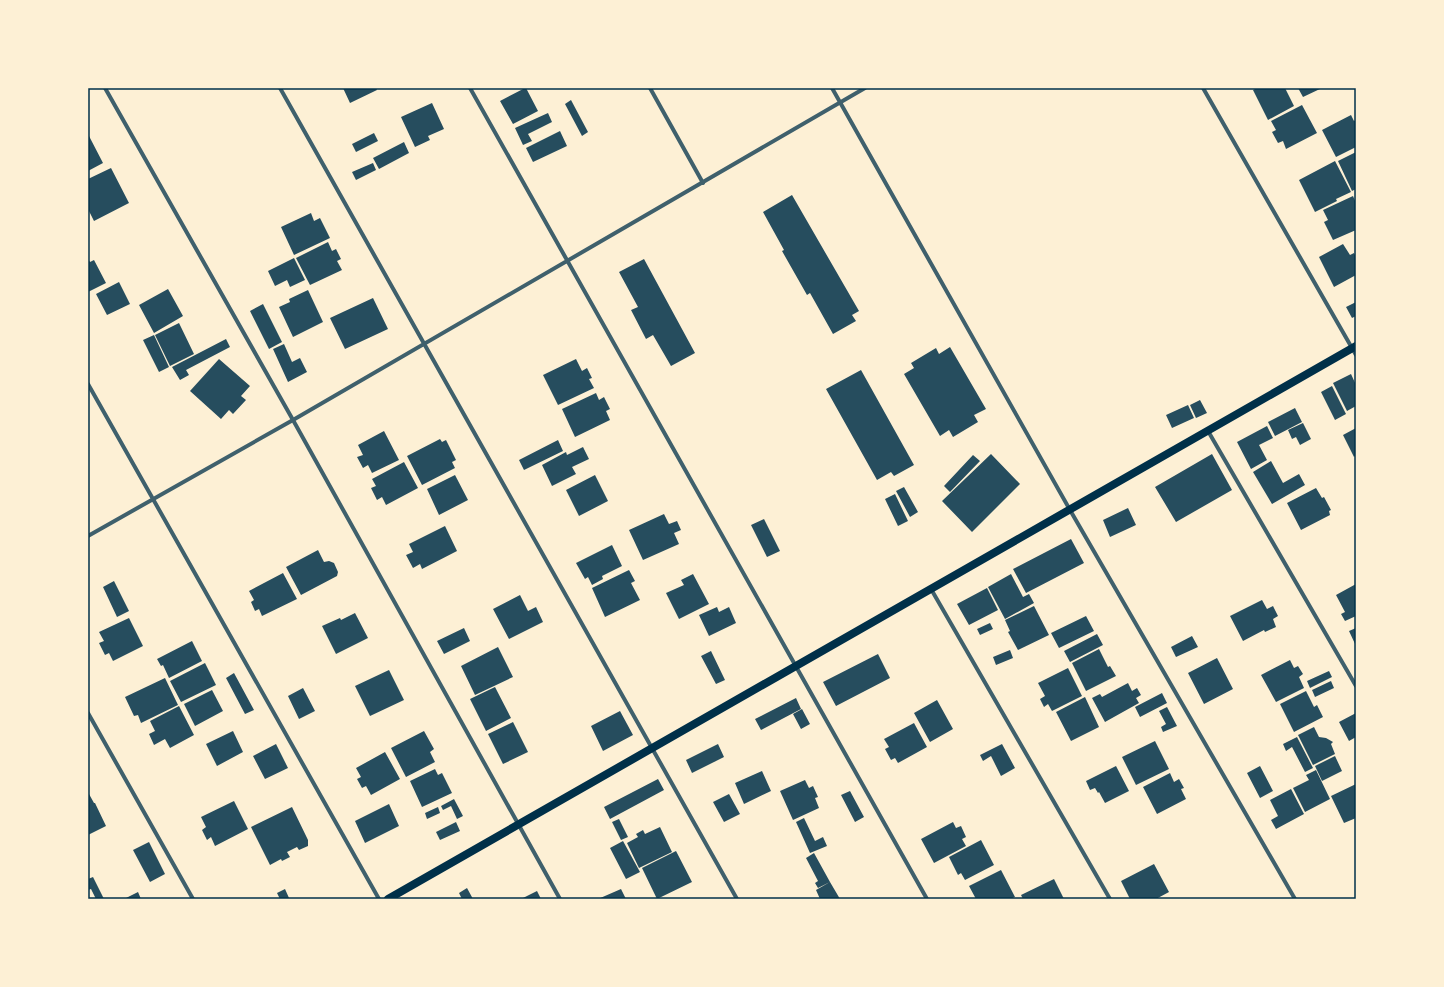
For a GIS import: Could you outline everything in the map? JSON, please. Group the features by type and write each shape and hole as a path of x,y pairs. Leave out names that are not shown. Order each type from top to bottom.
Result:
{"main road":[{"path":"388,899 1208,431 1355,350"}],"street":[{"path":"105,88 293,420 560,899"},
{"path":"280,88 737,899"},
{"path":"470,88 927,899"},
{"path":"650,88 703,182"},
{"path":"832,88 1070,510 1295,899"},
{"path":"88,536 425,344 865,88"},
{"path":"1203,88 1355,350"},
{"path":"88,384 378,899"},
{"path":"1208,431 1356,686"},
{"path":"931,589 1110,899"},
{"path":"88,713 193,899"}],"building":[{"path":"343,88 376,88 377,90 350,103"},
{"path":"525,88 538,111 513,124 500,101"},
{"path":"1257,88 1285,88 1294,106 1268,120 1253,90"},
{"path":"1298,88 1322,88 1303,97"},
{"path":"571,100 588,132 582,136 565,104"},
{"path":"432,103 444,129 428,136 430,140 415,147 401,117"},
{"path":"1302,105 1317,133 1286,149 1283,141 1278,143 1272,132 1276,130 1271,121"},
{"path":"548,113 552,122 528,134 532,141 523,145 515,128"},
{"path":"1351,115 1354,121 1356,120 1356,147 1336,157 1322,130"},
{"path":"560,131 567,146 533,162 526,148"},
{"path":"374,133 378,141 356,152 352,144"},
{"path":"89,136 103,163 88,171 88,137"},
{"path":"404,142 409,153 379,169 373,158"},
{"path":"1356,152 1356,189 1352,191 1338,161"},
{"path":"1335,161 1351,192 1315,212 1299,180"},
{"path":"373,163 376,170 356,180 352,172"},
{"path":"111,168 129,203 94,221 88,209 88,179"},
{"path":"792,195 859,311 852,315 856,321 833,334 810,293 807,295 782,251 784,250 763,212"},
{"path":"1353,196 1356,203 1356,230 1333,240 1324,222 1328,220 1323,210"},
{"path":"311,213 314,221 320,218 330,238 294,255 281,227"},
{"path":"328,242 332,251 336,249 341,259 337,261 342,270 310,285 296,258"},
{"path":"1343,244 1350,255 1354,253 1356,257 1356,275 1334,287 1319,257"},
{"path":"294,258 305,280 290,287 287,280 275,286 268,271"},
{"path":"88,259 90,262 94,260 106,283 88,292"},
{"path":"644,259 695,353 671,366 653,335 646,339 631,310 638,307 619,272"},
{"path":"119,282 130,304 107,315 96,294"},
{"path":"168,289 183,316 154,333 139,305"},
{"path":"308,290 323,322 293,337 279,307 290,302 289,299"},
{"path":"373,298 388,329 345,349 330,318"},
{"path":"1356,302 1356,316 1352,318 1346,307"},
{"path":"263,304 282,342 269,349 250,311"},
{"path":"179,323 194,354 170,366 155,335"},
{"path":"154,335 169,367 159,372 143,340"},
{"path":"226,339 230,347 186,370 189,375 180,380 172,367"},
{"path":"284,344 292,362 300,358 307,372 288,382 273,349"},
{"path":"950,347 986,409 974,415 978,422 953,437 949,430 940,436 904,374 914,368 911,363 936,348 939,354"},
{"path":"219,359 250,386 241,396 246,400 233,414 229,410 221,419 190,391"},
{"path":"576,359 582,371 587,368 592,378 589,379 594,388 558,405 543,375"},
{"path":"861,370 914,465 894,476 891,472 877,480 826,389"},
{"path":"1351,374 1356,385 1356,406 1347,411 1333,383"},
{"path":"1332,386 1346,414 1335,420 1321,392"},
{"path":"596,393 599,400 604,397 610,409 606,411 610,420 575,437 562,409"},
{"path":"1200,400 1207,413 1196,418 1190,405"},
{"path":"1188,405 1194,418 1172,428 1166,415"},
{"path":"1295,408 1302,422 1275,436 1268,422"},
{"path":"1303,423 1311,439 1300,445 1296,437 1292,439 1288,430"},
{"path":"1267,426 1273,438 1259,445 1267,460 1251,469 1237,442"},
{"path":"1356,428 1356,455 1354,457 1343,435"},
{"path":"384,431 399,460 372,473 368,465 363,468 357,457 363,455 358,445"},
{"path":"440,439 442,442 446,440 456,460 452,462 455,468 422,485 407,456"},
{"path":"558,440 563,451 524,470 519,460"},
{"path":"583,447 589,459 572,467 576,474 552,486 542,465 566,452 567,455"},
{"path":"991,454 1020,484 972,532 942,501"},
{"path":"1212,454 1232,490 1176,522 1155,487"},
{"path":"973,455 980,461 950,492 944,486"},
{"path":"1271,461 1283,483 1299,474 1305,485 1272,504 1253,472"},
{"path":"404,462 418,488 386,505 382,497 377,500 371,488 376,486 372,479"},
{"path":"455,475 468,500 439,515 427,489"},
{"path":"595,475 608,501 579,516 566,490"},
{"path":"904,487 918,512 910,517 896,491"},
{"path":"1316,488 1322,498 1324,497 1331,510 1329,511 1330,515 1301,530 1287,503"},
{"path":"895,494 908,521 898,526 885,499"},
{"path":"1128,508 1136,525 1110,537 1103,520"},
{"path":"664,514 669,524 677,521 681,530 674,533 679,544 643,560 629,530"},
{"path":"764,519 780,551 767,557 751,525"},
{"path":"445,526 457,551 422,569 420,564 413,568 406,555 413,552 409,544"},
{"path":"1071,539 1084,563 1026,593 1013,569"},
{"path":"612,545 622,566 602,576 603,579 592,585 588,577 585,579 576,563"},
{"path":"318,550 324,562 329,561 334,563 338,572 337,576 301,595 286,567"},
{"path":"629,570 635,581 631,583 640,600 605,617 592,588"},
{"path":"283,573 297,599 262,616 259,609 255,611 251,602 254,600 249,591"},
{"path":"693,574 709,604 679,619 666,593 684,585 681,580"},
{"path":"1011,574 1023,597 1029,594 1034,603 1005,619 988,587"},
{"path":"114,581 129,611 117,617 103,587"},
{"path":"1356,584 1356,616 1345,621 1341,614 1345,612 1336,595"},
{"path":"987,588 998,610 969,625 957,604"},
{"path":"520,595 528,611 536,607 543,622 509,639 493,609"},
{"path":"1262,600 1267,609 1273,606 1278,616 1273,619 1276,627 1265,632 1264,630 1243,641 1230,616"},
{"path":"1034,606 1049,635 1018,650 1008,632 1010,631 1005,620"},
{"path":"717,607 719,612 729,607 736,623 709,636 699,615"},
{"path":"355,613 368,638 336,654 322,626 340,618 341,620"},
{"path":"1086,616 1094,631 1059,648 1051,633"},
{"path":"129,618 143,646 113,661 109,653 105,655 99,643 104,641 99,632"},
{"path":"990,623 993,629 980,635 977,629"},
{"path":"464,628 470,641 444,654 437,641"},
{"path":"1356,628 1356,646 1349,631"},
{"path":"1097,634 1103,645 1070,662 1064,651"},
{"path":"1192,636 1198,647 1176,657 1171,647"},
{"path":"192,641 202,661 169,678 163,665 161,666 157,659"},
{"path":"498,647 513,677 475,695 461,666"},
{"path":"1099,649 1108,667 1110,666 1116,676 1086,691 1072,663"},
{"path":"1010,650 1013,658 996,665 993,657"},
{"path":"711,651 725,680 716,684 701,656"},
{"path":"878,654 890,678 836,706 823,682"},
{"path":"1217,658 1233,689 1204,704 1188,673"},
{"path":"1290,660 1294,668 1298,666 1303,674 1299,677 1304,688 1276,702 1261,675"},
{"path":"205,663 216,685 181,702 170,681"},
{"path":"1068,668 1082,696 1052,711 1048,704 1044,707 1040,699 1045,696 1038,683"},
{"path":"389,670 404,700 370,716 355,686"},
{"path":"1329,671 1332,677 1310,688 1307,681"},
{"path":"234,673 254,710 245,714 226,678"},
{"path":"165,678 178,705 141,723 138,715 134,716 125,697"},
{"path":"1331,681 1334,688 1315,697 1312,690"},
{"path":"1128,683 1132,691 1137,688 1141,695 1136,698 1139,703 1105,722 1092,698 1100,694 1102,697"},
{"path":"495,687 511,718 486,731 470,699"},
{"path":"303,688 315,711 299,719 288,696"},
{"path":"212,690 223,711 195,726 184,704"},
{"path":"1306,691 1314,707 1317,705 1323,717 1294,732 1280,704"},
{"path":"1162,693 1167,703 1140,717 1135,707"},
{"path":"1085,697 1099,727 1071,741 1056,712"},
{"path":"796,698 801,709 761,730 755,719"},
{"path":"937,700 953,729 930,742 914,713"},
{"path":"179,706 194,735 170,748 165,739 154,745 149,734 155,731 150,721"},
{"path":"1167,707 1177,726 1163,732 1161,727 1166,724 1159,711"},
{"path":"802,709 810,724 801,729 793,714"},
{"path":"620,711 633,735 603,751 591,726"},
{"path":"1356,713 1356,737 1349,741 1339,722"},
{"path":"513,722 528,752 503,764 488,734"},
{"path":"914,723 927,747 898,763 895,758 891,760 885,749 889,747 884,739"},
{"path":"1314,727 1319,737 1326,738 1333,742 1331,744 1335,754 1313,765 1298,735"},
{"path":"233,731 243,752 217,766 206,744"},
{"path":"424,731 434,749 430,752 435,762 406,777 391,748"},
{"path":"1297,737 1313,768 1305,772 1292,747 1286,751 1283,744"},
{"path":"1155,741 1169,769 1136,785 1122,757"},
{"path":"276,744 288,768 265,779 253,756"},
{"path":"718,744 724,757 692,773 686,760"},
{"path":"1002,744 1015,768 1001,776 991,756 983,761 980,755"},
{"path":"385,752 400,779 371,795 366,786 362,788 357,779 361,777 356,768"},
{"path":"1335,756 1342,771 1322,781 1315,766"},
{"path":"1116,766 1129,791 1105,803 1095,788 1090,790 1086,781"},
{"path":"1260,766 1273,791 1260,798 1247,773"},
{"path":"435,769 438,775 442,773 452,793 422,807 410,781"},
{"path":"1316,770 1330,799 1305,812 1293,788 1309,780 1306,775"},
{"path":"762,771 771,791 744,804 735,783"},
{"path":"1170,773 1174,782 1179,779 1184,788 1181,789 1186,799 1157,814 1143,787"},
{"path":"658,779 664,790 610,819 604,807"},
{"path":"805,780 809,788 813,786 818,797 815,798 819,808 793,820 780,791"},
{"path":"1356,784 1356,818 1344,823 1331,796"},
{"path":"1291,789 1304,814 1276,829 1271,820 1278,816 1270,800"},
{"path":"850,791 864,817 855,822 841,795"},
{"path":"88,794 95,803 106,826 88,835"},
{"path":"729,794 740,814 724,822 713,802"},
{"path":"454,799 463,816 457,819 451,806 443,810 441,806"},
{"path":"234,801 248,829 215,846 211,837 207,840 202,830 206,827 201,817"},
{"path":"389,804 399,826 365,843 355,821"},
{"path":"292,807 308,840 308,846 299,850 297,847 287,852 290,857 282,861 281,859 270,865 251,827"},
{"path":"438,807 440,813 427,819 425,813"},
{"path":"804,818 815,841 823,837 827,846 810,853 796,822"},
{"path":"619,819 628,837 621,840 612,822"},
{"path":"456,822 460,831 440,840 436,832"},
{"path":"953,822 956,828 961,826 966,837 962,839 966,846 934,863 921,839"},
{"path":"660,827 672,852 639,868 627,843 638,837 636,834 643,830 645,834"},
{"path":"981,840 994,865 965,880 961,873 958,875 949,857"},
{"path":"623,841 640,872 626,879 610,848"},
{"path":"149,842 165,874 150,882 133,850"},
{"path":"676,851 692,882 657,899 642,868"},
{"path":"814,853 830,882 818,888 815,883 818,881 806,858"},
{"path":"1154,864 1169,892 1156,899 1130,899 1121,881"},
{"path":"1001,870 1015,897 1010,899 976,899 969,886"},
{"path":"93,877 104,899 96,899 91,889 88,890 88,879"},
{"path":"1054,879 1064,899 1023,899 1021,895"},
{"path":"830,882 840,899 820,899 816,890"},
{"path":"467,888 473,899 462,899 459,893"},
{"path":"285,889 289,898 280,899 277,893"},
{"path":"621,889 626,899 598,899"},
{"path":"537,891 541,899 521,899"},
{"path":"138,892 141,899 124,899"}]}
